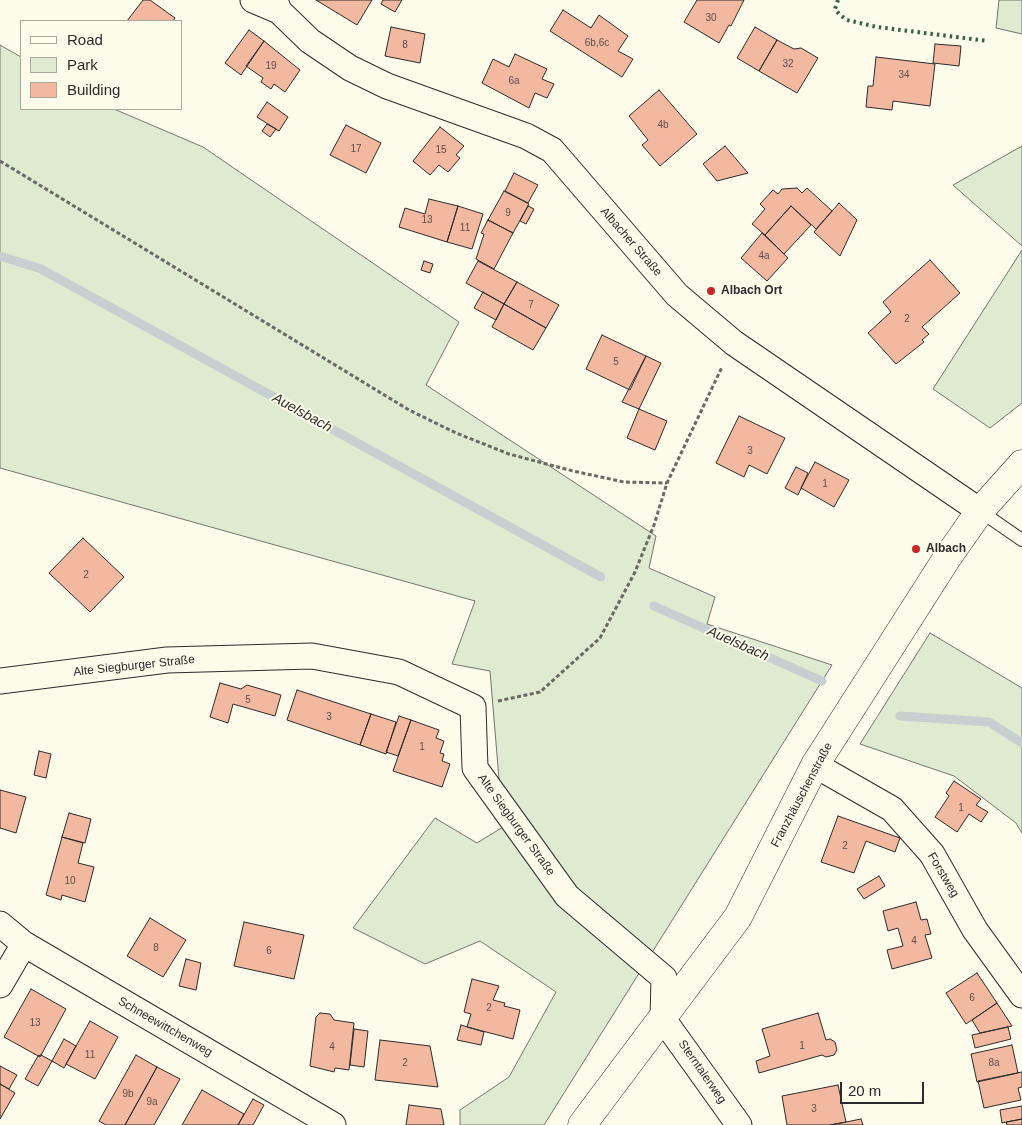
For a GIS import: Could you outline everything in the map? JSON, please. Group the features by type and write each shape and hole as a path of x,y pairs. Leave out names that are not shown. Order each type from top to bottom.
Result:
{"street":[{"path":"254,0 277,5"},
{"name":"Albacher Straße","path":"277,5 310,41 350,68 386,86 526,136 552,150 677,295 734,343 980,511"},
{"name":"Franzhäuschenstraße","path":"582,1125 738,917 815,765 941,567 980,511 1022,464"},
{"name":"Alte Siegburger Straße","path":"0,681 167,660 312,656 399,672 473,707 475,768 568,896 664,978 663,1019"},
{"name":"Forstweg","path":"815,765 892,809 932,854 975,930 1022,994"},
{"name":"Schneewittchenweg","path":"0,924 24,944 334,1125"},
{"path":"0,985 24,944"},
{"name":"Sterntalerweg","path":"663,1019 739,1125"}],"lane":[{"path":"980,511 1022,540"}],"path":[{"path":"0,161 409,410 456,433 509,454 573,472 624,482 666,483"},
{"path":"473,707 540,692 600,638 635,572 654,525 666,483 734,343"}],"green space":[{"path":"999,0 1022,0 1022,34 996,28"},
{"path":"0,45 20,56 20,110 116,110 203,147 459,322 426,385 656,536 649,568 715,597 707,624 832,665 544,1125 460,1125 460,1110 509,1077 556,992 480,941 425,964 353,928 435,818 477,843 503,827 490,671 452,664 475,601 0,468"},
{"path":"1022,146 1022,246 953,185"},
{"path":"1022,250 1022,403 990,428 933,389"},
{"path":"930,633 1022,688 1022,833 1016,823 954,776 860,744"}],"building":[{"path":"143,0 150,0 175,18 174,20 128,20"},
{"path":"316,0 372,0 357,25"},
{"path":"383,0 402,0 395,12 381,4"},
{"path":"697,0 744,0 731,26 729,25 719,43 684,22"},
{"path":"563,10 591,28 599,15 628,36 618,51 633,59 622,77 550,31"},
{"path":"391,27 425,34 420,63 385,56"},
{"path":"755,27 777,40 759,71 737,58"},
{"path":"249,30 264,41 241,75 225,63"},
{"path":"777,40 794,49 801,48 818,58 797,93 759,71"},
{"path":"264,41 300,70 285,92 274,84 271,89 261,82 263,78 246,66"},
{"path":"935,44 961,46 959,66 933,63"},
{"path":"515,54 547,69 542,79 554,84 547,98 535,93 529,108 482,83 493,59 509,67"},
{"path":"876,57 935,64 930,106 893,101 892,110 866,107 868,86 873,86"},
{"path":"659,90 697,134 660,166 642,145 648,140 629,116"},
{"path":"267,102 288,117 279,131 257,117"},
{"path":"267,124 276,129 270,137 262,131"},
{"path":"346,125 381,143 366,173 330,155"},
{"path":"440,127 464,146 456,155 460,158 448,172 439,165 430,175 413,161"},
{"path":"725,146 748,173 717,181 703,164"},
{"path":"514,173 538,185 528,203 505,191"},
{"path":"797,188 802,193 807,188 832,211 816,229 791,206 765,235 752,224 765,209 760,204 773,190 778,194 782,189"},
{"path":"504,191 529,204 513,233 488,220"},
{"path":"429,199 458,206 447,242 399,227 405,208 425,214"},
{"path":"839,203 857,220 840,256 814,232"},
{"path":"458,206 483,214 472,249 447,242"},
{"path":"528,206 534,209 526,224 520,221"},
{"path":"791,206 811,225 784,254 765,235"},
{"path":"488,220 513,233 494,269 476,259 484,234 481,233"},
{"path":"762,233 788,258 767,281 741,258"},
{"path":"930,260 960,293 922,327 929,334 922,340 924,342 896,364 868,333 891,312 883,302"},
{"path":"424,261 433,264 430,273 421,270"},
{"path":"478,261 517,282 504,304 466,283"},
{"path":"517,282 559,305 546,328 504,304"},
{"path":"483,292 504,304 496,320 474,308"},
{"path":"504,304 546,328 533,350 492,327"},
{"path":"602,335 646,356 630,390 586,369"},
{"path":"646,356 661,363 639,409 622,402"},
{"path":"639,409 667,421 655,450 627,438"},
{"path":"739,416 785,438 767,474 749,465 744,477 716,463"},
{"path":"815,462 849,480 834,507 801,488"},
{"path":"796,467 808,473 798,495 785,488"},
{"path":"83,538 124,577 90,612 49,573"},
{"path":"220,683 241,689 247,685 281,695 275,716 233,704 228,723 210,717"},
{"path":"297,690 371,714 360,745 287,720"},
{"path":"371,714 396,722 386,754 360,745"},
{"path":"399,716 411,720 398,756 386,752"},
{"path":"411,720 439,730 436,738 444,741 440,753 444,754 442,761 450,764 442,787 393,771"},
{"path":"39,751 51,754 46,778 34,775"},
{"path":"954,781 981,799 976,805 988,812 981,822 969,814 957,832 935,817 949,796 946,793"},
{"path":"0,790 26,797 16,833 0,828"},
{"path":"69,813 91,819 85,843 62,837"},
{"path":"838,816 900,838 895,852 866,841 854,873 821,862"},
{"path":"62,837 83,843 78,863 94,867 85,902 62,895 61,900 46,895"},
{"path":"879,876 885,886 864,899 857,889"},
{"path":"916,902 921,920 927,919 931,934 925,935 932,958 892,969 887,950 903,946 898,928 888,931 883,911"},
{"path":"150,918 186,940 163,977 127,956"},
{"path":"244,922 304,935 294,979 234,966"},
{"path":"186,959 201,963 196,990 179,986"},
{"path":"977,973 997,1003 966,1024 946,993"},
{"path":"472,979 499,986 493,1000 505,1003 504,1006 520,1010 513,1039 467,1027 471,1014 464,1012"},
{"path":"31,989 66,1009 40,1057 4,1037"},
{"path":"997,1003 1012,1026 980,1033 972,1020"},
{"path":"320,1013 330,1014 334,1020 354,1023 349,1070 335,1068 334,1072 310,1066 316,1017"},
{"path":"818,1013 826,1040 830,1039 835,1042 837,1050 834,1055 826,1057 822,1055 759,1073 756,1061 770,1056 762,1029"},
{"path":"90,1021 118,1037 95,1079 66,1064"},
{"path":"461,1025 484,1032 481,1045 457,1040"},
{"path":"1008,1027 1011,1039 975,1048 972,1035"},
{"path":"354,1029 368,1031 364,1067 350,1065"},
{"path":"64,1039 76,1046 64,1068 52,1061"},
{"path":"380,1040 430,1046 438,1087 375,1080"},
{"path":"1012,1045 1018,1073 977,1082 971,1054"},
{"path":"41,1055 52,1061 38,1086 25,1079 38,1056"},
{"path":"136,1055 157,1067 125,1125 106,1125 99,1121"},
{"path":"0,1066 17,1075 9,1089 0,1084"},
{"path":"157,1067 180,1079 154,1125 125,1125"},
{"path":"1022,1072 1022,1087 1018,1088 1021,1100 984,1108 978,1081"},
{"path":"0,1084 15,1093 0,1119"},
{"path":"838,1085 846,1122 830,1125 787,1125 782,1096"},
{"path":"202,1090 244,1114 238,1125 182,1125"},
{"path":"253,1099 264,1105 253,1125 238,1125"},
{"path":"409,1105 441,1109 444,1125 406,1125"},
{"path":"1022,1106 1022,1119 1002,1123 1000,1110"},
{"path":"861,1119 863,1125 830,1125 846,1122"},
{"path":"1022,1119 1022,1125 1007,1125 1006,1122"}],"waterway":[{"name":"Auelsbach","path":"0,256 41,269 601,577"},
{"name":"Auelsbach","path":"654,606 822,681"},
{"name":"Auelsbach","path":"900,716 989,722 1022,743"}],"hedge":[{"path":"838,0 835,9 847,20 877,27 988,41"}],"place":[{"name":"Albach Ort","path":"711,291"},
{"name":"Albach","path":"916,549"}]}
